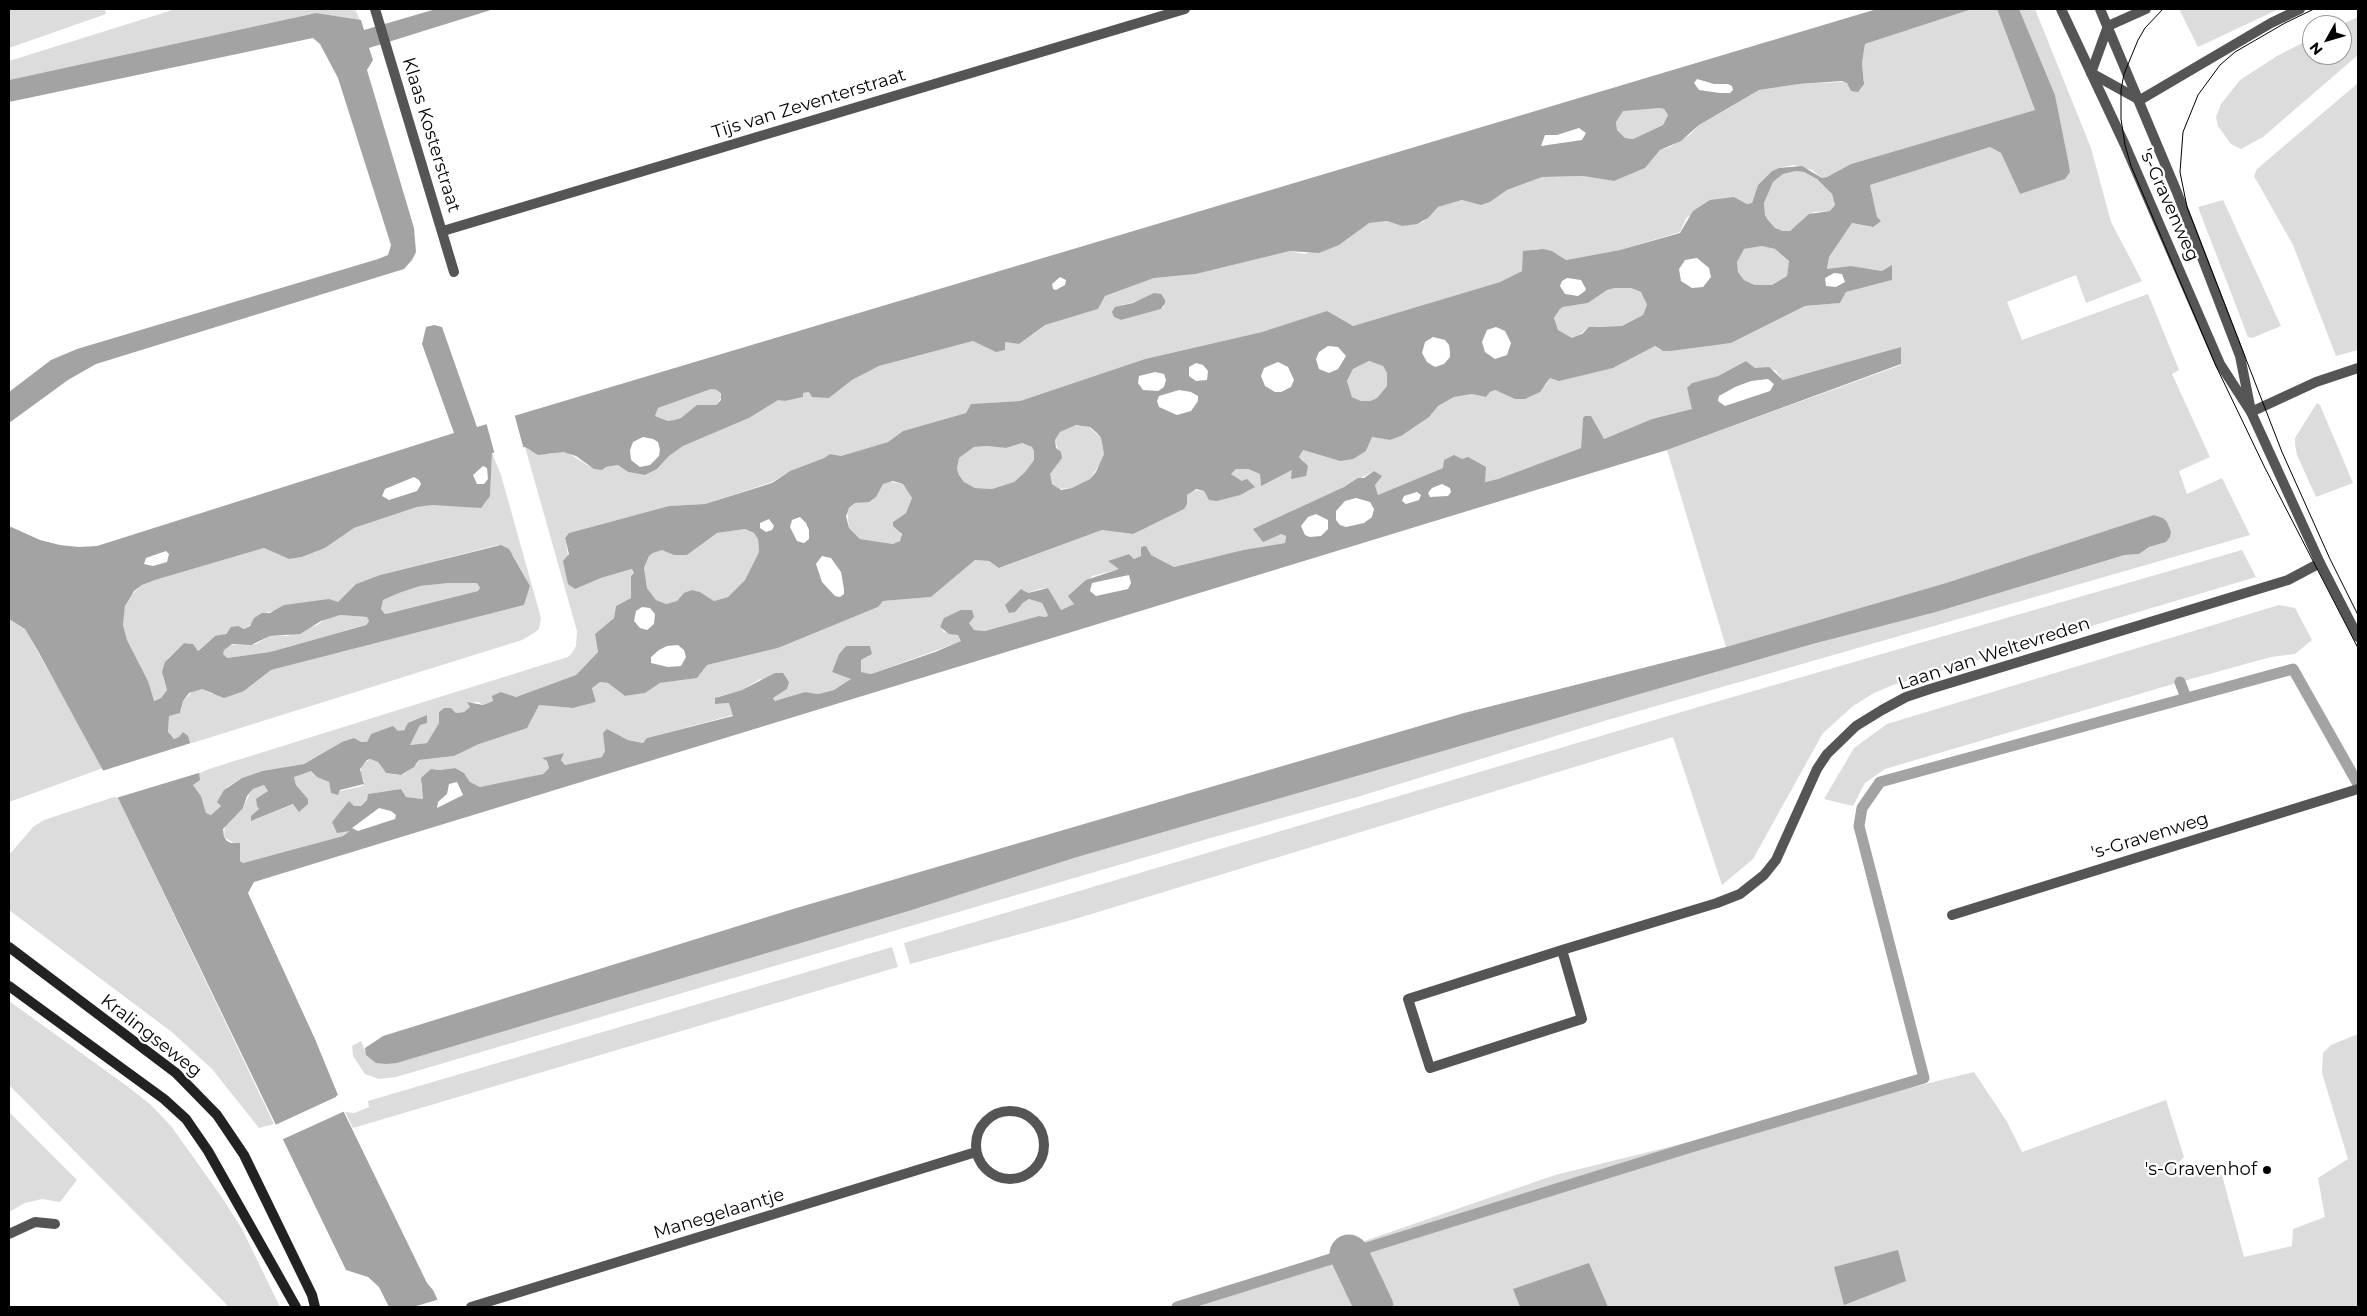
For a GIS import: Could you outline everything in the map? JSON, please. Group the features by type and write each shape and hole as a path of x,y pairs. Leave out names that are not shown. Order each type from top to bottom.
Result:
{"main road":[{"name":"Kralingseweg","path":"9,947 176,1073 217,1115 231,1132 244,1155 312,1295 315,1307"},
{"path":"9,986 156,1093 186,1119 208,1151 296,1307"}],"street":[{"name":"Klaas Kosterstraat","path":"375,9 454,272"},
{"name":"Tijs van Zeventerstraat","path":"443,231 1185,9"},
{"name":"'s-Gravenweg","path":"2061,9 2125,145 2220,364 2251,412 2320,563 2358,637"},
{"name":"'s-Gravenweg","path":"2100,9 2140,100 2240,356 2251,412"},
{"path":"2146,9 2108,26 2090,73 2140,100 2271,23 2300,9"},
{"path":"2251,412 2316,382 2358,368"},
{"name":"Laan van Weltevreden","path":"1562,950 1582,1019 1430,1068 1408,999 1562,950 1717,903 1753,886 1776,860 1817,769 1827,754 1856,726 1906,697 2288,580 2320,563"},
{"name":"'s-Gravenweg","path":"1952,915 2358,789"},
{"path":"1013,1110 1033,1118 1044,1137 1042,1158 1028,1174 1008,1179 987,1171 976,1152 978,1131 992,1115 1013,1110"},
{"name":"Manegelaantje","path":"471,1307 976,1152"},
{"path":"9,1234 35,1222 56,1224"}],"shaded area":[{"path":"9,9 105,9 106,14 9,48"},
{"path":"176,9 355,9 360,20 316,13 9,80 9,61"},
{"path":"436,9 494,9 369,48 373,60 367,70 414,228 416,252 404,269 96,364 68,380 9,423 9,392 51,360 77,349 378,259 388,255 391,245 338,78 320,44 313,38 9,102 9,80 316,13 361,20 364,30"},
{"path":"1877,9 1972,9 1865,44 1862,63 1864,84 1858,92 1851,91 1847,83 1842,81 1799,84 1759,90 1699,125 1681,141 1660,150 1645,168 1614,181 1583,176 1542,177 1507,190 1490,202 1481,205 1462,200 1438,207 1428,218 1417,224 1402,226 1387,221 1369,223 1339,245 1319,253 1290,251 1196,274 1154,278 1105,296 1098,309 1045,325 1019,344 1005,342 1005,350 996,352 973,341 879,366 852,380 829,398 812,397 809,392 803,393 803,397 785,401 778,400 749,418 683,446 669,456 657,469 645,475 628,472 618,465 606,467 602,470 594,469 576,456 563,452 538,455 525,447 492,453 490,496 481,508 432,505 417,507 354,528 325,548 302,557 289,559 264,548 142,585 134,591 125,606 123,625 127,640 148,681 154,701 161,698 167,690 162,672 165,662 184,643 193,644 198,651 215,636 226,634 231,627 238,626 244,629 250,626 254,618 262,613 270,613 284,605 329,599 338,602 356,584 380,575 501,545 509,549 530,586 524,605 271,670 244,691 224,698 202,689 189,693 183,701 180,713 169,716 168,732 174,739 183,732 188,736 200,780 193,785 201,796 206,813 211,815 221,806 217,802 224,790 242,778 262,771 304,764 342,742 354,738 361,742 367,742 371,734 393,726 398,731 404,730 408,723 427,715 427,723 420,725 410,745 427,743 439,723 439,712 444,708 451,708 456,713 464,712 470,707 467,702 483,705 493,701 492,696 501,692 516,697 576,675 598,652 595,634 614,618 616,606 631,598 631,576 634,573 632,569 601,578 575,589 568,584 563,561 569,554 565,538 569,533 669,506 705,504 772,483 790,471 830,454 841,456 888,442 903,431 966,413 971,404 1020,401 1145,359 1262,332 1327,311 1353,326 1500,282 1522,271 1523,251 1543,249 1552,251 1566,260 1620,250 1680,233 1693,211 1710,200 1734,197 1747,204 1752,203 1758,185 1772,171 1779,168 1802,166 1822,178 1827,177 1851,164 2035,110 1997,9 2019,9 2055,95 2069,165 2070,172 2065,179 2020,194 2001,153 1990,147 1870,185 1877,217 1881,221 1873,227 1852,223 1829,257 1827,269 1851,266 1882,271 1892,265 1892,280 1846,292 1840,303 1805,306 1731,343 1670,351 1663,351 1655,346 1613,368 1559,381 1550,378 1540,392 1525,399 1515,399 1495,390 1486,397 1472,394 1454,397 1438,406 1429,417 1401,436 1390,440 1372,437 1366,451 1353,459 1340,461 1303,450 1299,457 1308,466 1306,476 1291,479 1292,470 1261,486 1260,474 1248,469 1236,469 1231,474 1242,481 1247,479 1255,487 1240,495 1217,501 1209,500 1204,491 1196,489 1187,495 1187,504 1184,509 1133,534 1102,530 999,568 989,561 975,560 931,597 883,601 878,607 778,648 707,665 697,678 660,683 645,693 625,696 608,683 600,682 592,688 596,702 573,708 539,705 527,728 479,744 454,756 419,760 414,767 401,775 386,773 378,762 370,759 367,760 360,769 364,784 340,790 338,795 331,793 329,782 317,777 311,771 294,777 296,785 308,799 308,804 299,812 293,804 251,821 251,816 259,809 256,799 268,791 264,785 253,789 247,796 243,808 223,829 224,837 227,841 240,843 240,861 243,863 343,836 350,831 337,833 332,822 349,801 354,806 361,806 367,800 368,794 401,789 406,797 423,799 421,778 431,769 455,768 464,773 470,782 480,787 543,774 549,768 547,761 542,758 564,753 561,760 565,765 602,757 605,751 603,733 607,729 628,740 643,743 647,738 733,716 729,703 715,704 715,698 742,690 775,673 783,673 789,682 787,689 773,698 775,701 805,692 818,694 834,690 851,679 832,672 839,654 846,646 870,646 872,654 861,660 861,672 871,674 935,652 961,641 958,635 949,634 940,627 944,618 961,610 972,610 974,617 969,623 974,630 985,631 1039,616 1046,617 1048,615 1042,603 1029,599 1015,612 1009,613 1005,605 1021,589 1028,593 1048,588 1061,610 1074,604 1068,596 1086,580 1119,569 1108,561 1129,554 1134,559 1141,556 1141,547 1146,546 1151,555 1174,567 1243,550 1285,543 1286,536 1281,534 1263,542 1253,529 1344,487 1358,478 1364,478 1374,471 1382,476 1375,485 1378,495 1443,468 1444,460 1454,455 1462,459 1468,457 1486,467 1485,482 1498,479 1581,448 1583,418 1585,416 1591,416 1604,439 1652,419 1692,409 1687,388 1692,383 1718,376 1746,361 1755,368 1769,367 1783,380 1901,347 1901,364 1667,450 254,882 248,893 315,1039 338,1095 336,1096 427,1283 433,1290 441,1307 389,1307 379,1287 368,1277 346,1270 117,796 25,629 9,619 9,526 40,540 60,545 97,546 454,433 422,344 426,327 434,325 442,327 477,427","holes":["1697,79 1714,84 1728,84 1732,86 1733,90 1730,93 1699,90 1694,83","1664,109 1668,115 1663,125 1633,139 1625,138 1617,130 1616,122 1623,111","1579,128 1586,133 1582,140 1541,146 1545,135 1557,135","1796,171 1804,172 1817,179 1832,194 1835,205 1830,211 1809,214 1790,231 1775,228 1765,215 1764,203 1773,182 1783,174","1762,246 1775,249 1789,261 1787,276 1772,285 1755,285 1744,280 1738,272 1737,262 1744,249","1697,258 1709,268 1711,277 1703,287 1692,288 1681,281 1679,269 1685,260","1834,273 1842,274 1845,282 1836,287 1826,286 1825,278","1060,277 1066,280 1065,285 1056,290 1053,289 1052,284","1567,278 1581,280 1586,289 1578,296 1565,294 1560,286 1562,281","1615,288 1631,288 1641,292 1647,305 1643,315 1622,326 1589,327 1582,334 1572,338 1558,330 1554,318 1560,309 1588,303 1607,290","1496,327 1505,331 1511,343 1507,355 1495,359 1485,352 1482,342 1487,330","1433,337 1445,340 1449,345 1450,357 1444,364 1435,367 1427,362 1422,353 1425,342","1328,346 1338,347 1346,356 1338,369 1329,373 1319,369 1316,359 1319,352","1369,361 1383,366 1387,373 1387,386 1377,398 1370,401 1361,401 1352,397 1347,381 1353,369","1278,362 1288,367 1294,380 1291,387 1281,392 1275,392 1265,386 1261,376 1264,368","1196,363 1203,365 1208,371 1207,380 1196,381 1189,376 1189,367","1155,372 1164,374 1166,380 1164,387 1158,391 1143,390 1138,383 1139,376","1768,379 1774,384 1770,391 1725,406 1718,401 1719,396 1751,381","711,389 717,390 721,394 721,400 716,405 697,405 681,418 668,421 655,416 658,408","1179,390 1191,392 1198,396 1198,401 1191,411 1177,415 1159,407 1157,401 1159,396","1076,425 1090,427 1097,433 1101,438 1104,454 1096,472 1090,479 1072,488 1061,490 1052,484 1050,474 1062,458 1061,452 1056,448 1055,440 1060,432","643,437 653,439 658,442 659,456 650,465 640,467 631,460 630,450 633,442","1022,443 1032,447 1034,451 1034,460 1014,482 992,489 975,488 964,482 957,469 959,458 974,447 1006,448","483,466 487,468 488,479 484,484 477,484 473,475","414,477 421,484 417,491 389,500 382,496 385,489","893,481 903,484 912,498 906,513 893,522 893,526 902,534 900,541 893,544 860,539 849,528 846,516 849,508 855,503 869,502 876,497 883,484","1442,484 1450,488 1451,492 1448,496 1430,497 1428,493 1432,488","1417,492 1421,495 1419,500 1406,504 1402,501 1404,496","1356,498 1370,502 1374,509 1372,517 1364,523 1346,527 1340,525 1336,520 1336,511 1345,501","1316,514 1328,520 1328,529 1321,536 1310,537 1305,535 1301,526 1308,517","800,517 806,523 809,530 809,539 804,543 797,541 790,527 792,520","769,519 774,526 772,530 766,532 760,528 760,523","745,529 754,533 758,539 759,552 745,580 728,597 714,601 700,592 692,590 684,593 677,601 666,604 656,600 647,588 644,568 649,556 662,550 674,555 687,555 717,533","166,551 169,554 167,562 153,566 144,564 146,558","822,556 831,558 841,572 844,594 840,597 835,596 822,582 816,564","1129,575 1131,583 1128,589 1096,596 1090,591 1092,583","477,583 480,588 478,591 385,614 381,609 383,600 420,586","642,607 650,608 655,614 654,624 647,630 640,628 634,621 636,611","340,615 367,617 369,621 366,625 270,652 227,658 223,654 224,650 232,644 251,645 270,636 300,634 321,621","678,645 684,650 686,657 681,666 668,667 651,663 651,657 667,646","457,782 463,795 437,808 438,802 447,794 449,784","379,808 391,811 396,815 395,819 358,831 352,828"]},
{"path":"1972,9 1997,9 2035,110 1851,164 1827,177 1822,178 1812,170 1794,165 1779,168 1772,171 1758,185 1752,203 1747,204 1734,197 1687,217 1680,232 1620,250 1566,260 1552,251 1535,249 1522,271 1500,282 1353,326 1327,312 1262,332 1145,359 1020,401 971,404 966,413 903,431 888,442 841,456 830,454 790,471 772,482 705,504 669,506 569,533 565,538 574,589 601,578 633,569 634,573 631,576 631,598 616,606 614,618 595,634 598,652 576,675 516,697 501,692 493,701 483,705 478,702 468,703 470,707 464,712 456,713 453,710 444,708 439,712 439,723 427,743 410,745 420,725 408,726 401,731 371,734 367,742 342,742 304,764 262,771 242,778 227,787 221,806 211,815 206,813 201,796 193,785 199,778 199,773 212,768 568,657 572,653 576,646 577,631 525,447 529,450 551,454 555,451 568,453 589,466 602,470 606,467 618,465 628,472 645,475 657,469 669,456 683,446 749,418 778,399 785,401 802,397 803,393 809,392 829,398 852,380 879,366 973,341 996,351 1005,350 1005,342 1019,344 1045,325 1098,309 1105,296 1154,278 1196,274 1290,251 1304,254 1346,240 1356,230 1368,223 1387,221 1402,226 1423,222 1438,207 1463,200 1481,205 1490,202 1507,190 1542,177 1583,176 1614,181 1645,168 1660,150 1670,147 1691,134 1699,125 1759,90 1799,84 1864,81 1862,63 1865,44","holes":["1154,293 1164,307 1121,320 1114,317 1122,305 1143,300"]},
{"path":"2019,9 2035,9 2091,148 2111,222 2142,281 2086,303 2076,275 2007,302 2022,340 2148,294 2179,370 2172,374 2210,457 2179,471 2187,494 2222,478 2250,535 1611,719 1357,797 1214,837 396,1077 379,1079 365,1074 353,1056 352,1046 361,1041 367,1055 397,1063 912,910 1074,858 1809,645 1936,612 2126,555 2139,554 2149,547 2162,543 2163,518 2154,515 1946,583 1726,647 1667,450 1901,365 1901,347 1783,380 1775,370 1755,368 1746,361 1718,376 1692,383 1687,389 1693,409 1652,419 1604,439 1583,418 1581,448 1498,479 1484,482 1443,468 1378,495 1374,471 1344,487 1281,534 1286,536 1285,543 1243,550 1174,567 1151,555 1141,547 1141,556 1134,559 1129,554 1109,561 1120,569 1092,576 1074,604 1061,610 1048,588 1030,592 1012,612 1029,599 1042,603 1048,615 1046,617 1039,616 985,631 974,630 969,623 940,627 944,632 958,635 962,641 871,674 861,672 861,660 869,656 870,646 846,646 839,654 832,672 851,678 850,681 834,690 818,694 805,692 775,702 773,698 787,689 760,679 742,690 717,697 719,704 729,703 733,715 647,738 644,743 628,740 607,729 605,754 602,757 565,765 561,760 563,753 543,758 547,761 549,768 543,774 496,784 480,787 470,782 464,773 455,768 435,769 421,783 423,799 406,797 401,789 368,794 367,800 361,806 353,806 350,802 348,830 351,831 343,836 243,863 240,861 235,844 224,837 225,825 243,808 253,789 264,785 268,791 260,809 251,816 254,820 294,804 299,811 308,804 308,799 296,785 294,776 311,771 317,777 329,782 331,793 363,786 361,766 370,759 378,762 386,773 404,774 417,764 419,760 454,756 479,744 539,705 573,708 596,702 592,687 600,682 608,683 625,696 645,693 660,683 697,678 707,665 778,648 878,607 883,601 931,597 975,560 989,561 1000,568 1102,530 1133,534 1187,504 1187,495 1192,490 1204,491 1208,497 1242,481 1231,474 1236,469 1248,469 1260,474 1261,485 1304,461 1299,457 1303,450 1340,461 1366,451 1372,437 1390,440 1401,436 1438,406 1454,397 1472,394 1486,397 1495,390 1515,399 1525,399 1546,385 1550,378 1613,368 1655,346 1660,350 1731,343 1805,306 1840,303 1846,292 1892,280 1882,271 1851,266 1827,270 1829,257 1852,223 1872,227 1877,217 1870,185 1990,147 2001,153 2020,194 2070,172 2055,95"},
{"path":"2179,9 2279,9 2198,47"},
{"path":"2358,17 2358,55 2352,60 2352,20"},
{"path":"2302,43 2302,65 2346,65 2263,137 2241,149 2231,144 2218,126 2216,117 2221,104 2240,80 2277,56"},
{"path":"2358,83 2358,350 2336,356 2293,245 2254,176 2257,169"},
{"path":"1664,109 1668,115 1663,125 1633,139 1625,138 1617,130 1616,122 1623,110"},
{"path":"1796,171 1804,172 1817,179 1832,194 1835,205 1830,211 1814,212 1790,231 1783,231 1775,228 1768,220 1765,215 1764,203 1773,182 1783,174"},
{"path":"2223,200 2281,326 2252,338 2248,337 2198,207"},
{"path":"1762,246 1775,249 1789,261 1787,276 1772,285 1749,283 1738,272 1737,262 1741,252 1744,249"},
{"path":"1631,288 1641,292 1647,305 1643,315 1622,326 1598,326 1585,330 1577,337 1572,338 1558,330 1554,318 1560,309 1588,303 1607,290"},
{"path":"1154,293 1161,294 1165,300 1161,309 1121,320 1114,317 1112,312 1115,307 1133,303"},
{"path":"1369,361 1383,366 1387,373 1387,386 1377,398 1370,401 1361,401 1352,397 1347,381 1353,369"},
{"path":"711,389 717,390 722,397 716,405 697,406 681,418 674,420 668,421 655,416 658,408"},
{"path":"2317,403 2320,405 2353,483 2316,497 2297,455 2295,438"},
{"path":"1082,425 1089,427 1101,438 1104,454 1101,462 1090,479 1072,488 1057,489 1050,481 1050,474 1058,450 1055,440 1060,432 1070,426"},
{"path":"1022,443 1032,447 1034,460 1014,482 992,489 975,488 964,482 959,475 957,469 959,458 974,447 1006,448"},
{"path":"492,453 501,475 541,618 539,629 522,640 189,744 188,737 183,733 177,739 171,738 168,732 169,716 181,711 183,701 194,690 202,689 212,694 244,691 271,670 524,605 530,586 513,555 498,545 380,575 356,584 338,602 284,605 277,611 268,612 244,629 241,627 230,629 223,636 215,636 197,651 190,643 184,643 168,658 163,677 167,690 161,698 153,701 148,681 127,640 123,625 128,598 142,585 155,580 264,548 289,559 302,557 325,548 354,528 417,507 490,496"},
{"path":"886,481 903,484 912,498 906,513 893,522 893,526 900,531 902,538 897,544 860,539 849,528 847,511 855,503 862,502 877,494 880,487"},
{"path":"2154,515 2163,518 2167,522 2171,532 2170,537 2166,542 2149,547 2139,554 2125,555 1936,612 1809,645 1074,858 912,910 397,1063 376,1063 366,1055 365,1048 383,1036 793,909 1464,713 1726,647 1946,583"},
{"path":"745,529 754,533 758,539 759,552 745,580 728,597 714,601 700,592 692,590 677,601 666,604 656,600 647,588 644,569 649,556 653,553 662,550 687,555 717,533"},
{"path":"2242,550 2256,577 1893,685 1874,693 1853,706 1823,733 1753,859 1722,885 1673,737 1075,919 910,964 904,943 1705,705"},
{"path":"477,583 480,588 478,591 390,613 385,614 381,609 383,600 399,593 420,586"},
{"path":"2279,605 2295,608 2312,640 2295,654 2271,657 2180,682 1885,769 1865,783 1853,806 1824,799 1854,748 1887,724"},
{"path":"340,615 367,617 369,621 365,625 270,652 227,658 223,656 223,650 229,645 256,644 270,636 287,636 317,625 327,618"},
{"path":"9,619 25,629 103,768 9,802"},
{"path":"117,796 274,1124 259,1128 212,1069 173,1033 9,910 9,855 33,827 44,820"},
{"path":"892,947 898,967 353,1128 345,1112 354,1113 369,1107 368,1101"},
{"path":"9,1001 127,1086 151,1105 171,1126 242,1229 280,1307 229,1307 9,1085"},
{"path":"2358,1034 2358,1307 1174,1307 1555,1175 1974,1072 2006,1120 2022,1152 2166,1100 2184,1157 2174,1167 2210,1169 2222,1175 2244,1257 2292,1246 2293,1229 2325,1217 2318,1178 2348,1159 2322,1073 2323,1053 2331,1045"},
{"path":"9,1112 77,1180 60,1202 42,1199 25,1203 9,1212"},
{"path":"1898,1250 1906,1281 1844,1305 1834,1267"},
{"path":"1589,1263 1608,1307 1520,1307 1513,1289"}],"pier":[{"path":"514,413 524,450 495,455 486,422"},
{"path":"191,743 202,772 116,798 102,771"},
{"path":"338,1096 345,1111 279,1141 273,1126"},
{"path":"440,1299 444,1307 413,1307"}],"waterway":[{"path":"1177,1307 1691,1147 1924,1078 1859,826 1862,808 1880,782 2293,669 2358,784"},
{"path":"2180,682 2186,698"},
{"path":"1349,1254 1374,1307"}],"tram line":[{"path":"2163,9 2145,28 2124,74 2121,90 2121,119 2131,166 2216,366 2265,468 2358,648"},
{"path":"2314,9 2285,23 2235,52 2220,65 2198,95 2183,132 2180,172 2187,207 2282,452 2330,559 2358,615"}],"place":[{"name":"'s-Gravenhof","path":"2267,1170"}]}
